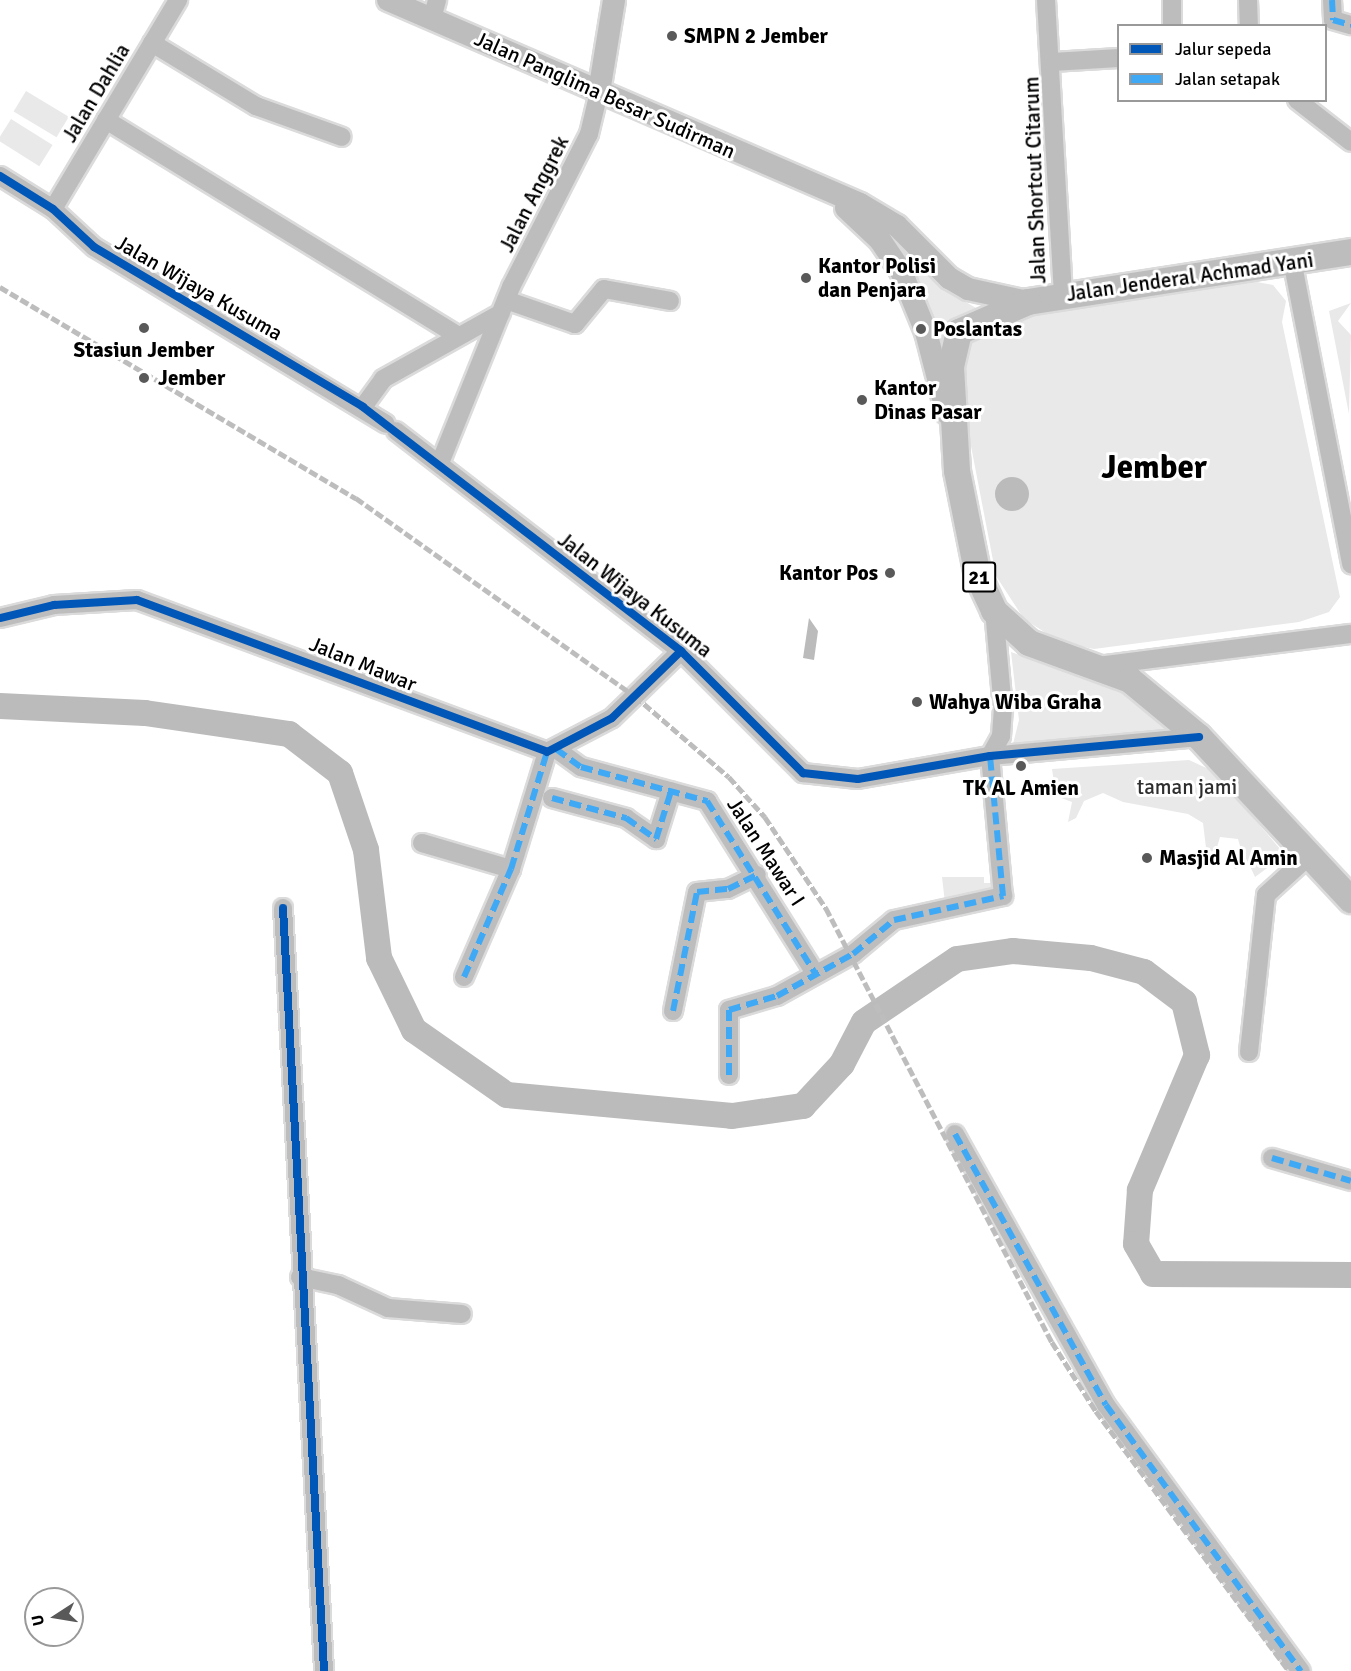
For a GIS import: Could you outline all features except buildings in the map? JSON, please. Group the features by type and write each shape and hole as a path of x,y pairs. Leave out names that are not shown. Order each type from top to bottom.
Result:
{"highway":[{"name":"Jalan Jenderal Achmad Yani","path":"1028,302 1063,295 1293,265 1351,252"},
{"name":"21","path":"1028,302 959,332 951,350 951,426 970,546 994,611 1029,643 1130,680 1199,737 1311,854 1351,900"}],"main road":[{"name":"Jalan Panglima Besar Sudirman","path":"388,0 435,9 599,92 823,188 897,226 949,278 968,290 1028,302"},
{"path":"599,92 614,0"},
{"name":"Jalan Panglima Besar Sudirman","path":"823,188 870,229 901,271 926,332 951,426"}],"street":[{"name":"Jalan Dahlia","path":"53,209 178,0"},
{"name":"Jalan Shortcut Citarum","path":"1046,0 1053,62 1063,295"},
{"path":"1172,0 1172,24"},
{"path":"1248,0 1249,24"},
{"path":"1332,0 1333,20 1351,25"},
{"path":"152,43 256,106 342,137"},
{"path":"1053,62 1117,58"},
{"name":"Jalan Anggrek","path":"440,463 503,307 589,134 599,92"},
{"path":"1300,102 1351,142"},
{"path":"106,120 457,335"},
{"name":"Jalan Wijaya Kusuma","path":"0,176 53,209 94,247 363,407 440,463 681,651 788,763 819,779 858,779 990,756 1199,737"},
{"path":"1293,265 1351,564"},
{"path":"363,407 383,379 503,307 575,324 604,290 670,301"},
{"name":"Jalan Mawar","path":"0,618 54,605 137,600 552,751"},
{"path":"729,1075 727,1012 777,996 875,940 894,920 1003,896 990,756 1001,736 1003,709 994,611"},
{"path":"1093,666 1351,634"},
{"path":"464,977 511,869 552,751 612,718 681,651"},
{"name":"Jalan Mawar I","path":"552,751 581,768 707,801 757,875 815,973"},
{"path":"552,798 626,818 656,839 671,791"},
{"path":"422,843 511,869"},
{"path":"1249,1052 1266,895 1311,854"},
{"path":"673,1011 697,892 728,889 757,875"},
{"path":"283,908 300,1277 324,1671"},
{"path":"955,1134 1106,1405 1301,1671"},
{"path":"1272,1158 1351,1181"},
{"path":"300,1277 338,1285 388,1308 462,1314"}],"green space":[{"path":"26,91 69,117 56,137 14,112"},
{"path":"11,119 53,145 39,166 0,142 0,137"},
{"path":"871,216 949,292 976,308 940,366 927,304 898,248"},
{"path":"1251,281 1273,285 1286,301 1282,322 1340,597 1329,612 1299,622 1094,649 1060,642 1024,619 996,576 961,394 961,346 992,323"},
{"path":"1351,303 1338,321 1351,335 1349,414 1329,311"},
{"path":"1011,652 1127,694 1180,734 1012,748 1019,720"},
{"name":"taman jami","path":"1189,760 1213,771 1293,864 1281,872 1274,863 1255,877 1249,864 1235,869 1231,863 1242,853 1238,839 1220,837 1215,854 1206,848 1203,823 1188,814 1123,802 1103,793 1084,801 1076,818 1068,822 1072,802 1056,796 1052,769"},
{"path":"942,877 984,877 984,883 995,883 995,895 945,903"}],"shaded area":[{"path":"1012,477 1024,482 1029,494 1024,506 1012,511 1000,506 995,494 1000,482"},
{"path":"809,618 818,631 814,660 803,658"}],"waterway":[{"path":"0,706 145,713 289,734 340,773 366,850 379,958 414,1030 507,1095 732,1116 803,1106 842,1064 864,1022 957,959 1013,951 1091,958 1144,972 1184,1002 1197,1055 1140,1190 1136,1244 1153,1274 1351,1275"}],"railway":[{"path":"0,287 356,498 635,696 729,777 765,817 826,908 1052,1342 1096,1411 1289,1671"}],"marked path":[{"path":"1332,0 1333,20 1351,25"},
{"path":"556,749 581,767 707,801 815,973"},
{"path":"464,977 511,869 547,752"},
{"path":"729,1075 729,1010 777,996 853,954 894,920 1003,896 990,756"},
{"path":"552,798 626,818 656,839 671,791"},
{"path":"673,1011 697,892 728,889 757,875"},
{"path":"955,1134 1106,1405 1301,1671"},
{"path":"1272,1158 1351,1181"}],"cycle path":[{"path":"0,176 53,209 94,247 363,407 681,651 803,773 858,779 990,756 1199,737"},
{"path":"0,618 54,605 137,600 547,752 612,718 681,651"},
{"path":"283,908 324,1671"}],"place":[{"name":"SMPN 2 Jember","path":"672,36"},
{"name":"Kantor Polisi dan Penjara","path":"806,278"},
{"name":"Stasiun Jember","path":"144,328"},
{"name":"Poslantas","path":"921,329"},
{"name":"Jember","path":"144,378"},
{"name":"Kantor Dinas Pasar","path":"862,400"},
{"name":"Kantor Pos","path":"890,573"},
{"name":"Wahya Wiba Graha","path":"917,702"},
{"name":"TK AL Amien","path":"1021,766"},
{"name":"Masjid Al Amin","path":"1147,858"}],"district":[{"name":"Jember","path":"1154,468"}]}
